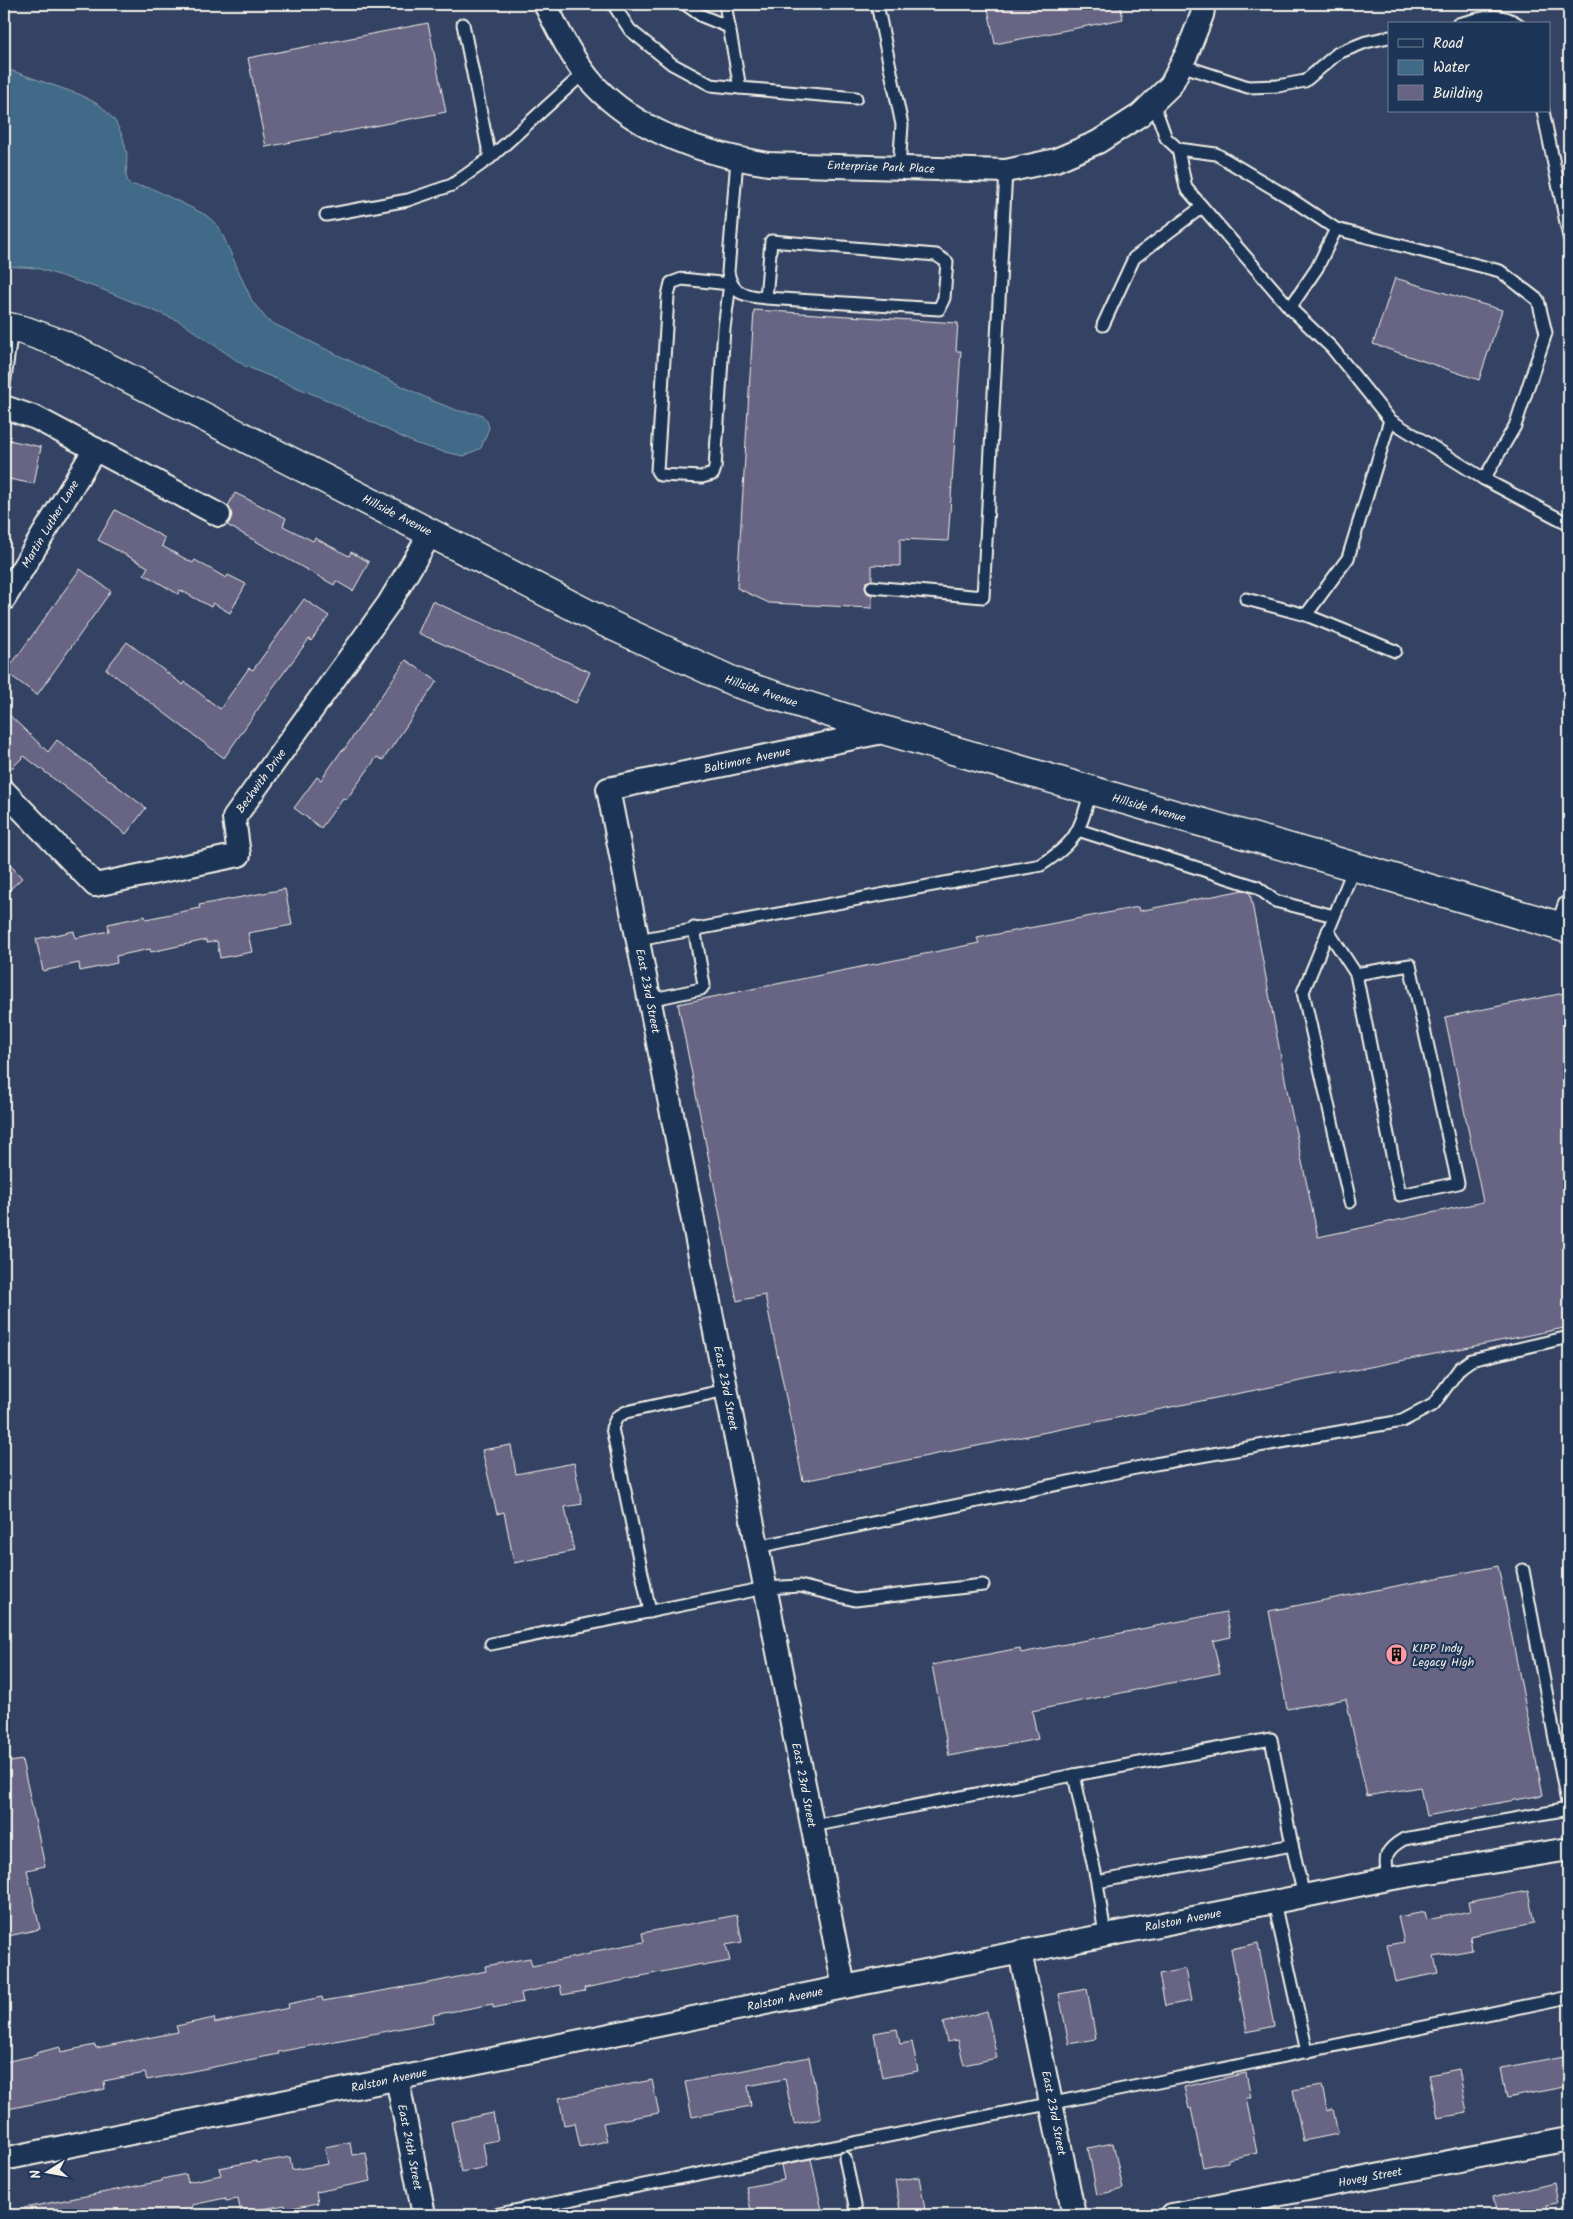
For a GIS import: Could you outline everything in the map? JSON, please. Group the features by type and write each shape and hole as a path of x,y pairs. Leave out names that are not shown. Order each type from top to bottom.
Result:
{"street":[{"name":"Enterprise Park Place","path":"550,5 566,45 593,84 624,113 665,136 738,159 768,164 1006,171 1056,160 1098,142 1140,115 1171,85 1202,14 1204,4"},
{"name":"Hillside Avenue","path":"8,326 62,344 620,630 717,675 778,698 1354,868 1567,921"},
{"path":"4,407 36,418 219,515"},
{"name":"Martin Luther Lane","path":"4,599 95,449"},
{"name":"Beckwith Drive","path":"4,791 95,885 239,855 234,818 389,603 431,533"},
{"name":"Baltimore Avenue","path":"608,789 887,731"},
{"name":"East 23rd Street","path":"608,789 844,1987"},
{"name":"Ralston Avenue","path":"4,2159 844,1987 1388,1879 1569,1849"},
{"name":"East 23rd Street","path":"1020,1952 1074,2215"},
{"name":"East 24th Street","path":"396,2078 424,2215"},
{"name":"Hovey Street","path":"1172,2215 1569,2139"}],"lane":[{"path":"613,4 630,30 672,64 711,85 856,98"},
{"path":"685,4 702,16 729,27"},
{"path":"725,4 740,88"},
{"path":"877,4 902,125 899,168"},
{"path":"1467,22 1495,16 1506,16 1515,22"},
{"path":"463,24 490,158"},
{"path":"1181,65 1248,87 1278,86 1305,81 1338,53 1366,42 1388,37"},
{"path":"326,216 408,200 452,185 490,158 585,72"},
{"path":"1154,102 1166,138 1178,149 1216,154 1288,197 1336,229 1500,271 1538,300 1546,333 1515,426 1484,479"},
{"path":"1543,112 1569,237"},
{"path":"1178,149 1186,188 1290,308 1332,348 1390,420 1484,479 1569,524"},
{"path":"738,159 728,272 730,284 724,328 713,474 702,477 660,475 656,464 668,296 671,283 682,279 730,284 745,296 766,298 939,309 944,298 947,262 936,255 771,241 766,298"},
{"path":"872,587 982,597 1006,171"},
{"path":"1103,325 1134,258 1202,207"},
{"path":"1290,308 1318,268 1336,229"},
{"path":"4,386 8,326"},
{"path":"1306,616 1348,558 1390,420"},
{"path":"1246,599 1306,616 1395,651"},
{"path":"638,940 694,928 1041,865 1061,852 1074,838 1091,791"},
{"path":"1078,830 1257,887 1275,902 1334,916"},
{"path":"1350,1202 1302,992 1354,868"},
{"path":"649,1000 701,989 704,986 694,928"},
{"path":"1328,931 1356,974 1400,1195 1458,1183 1410,965 1356,974"},
{"path":"757,1547 1155,1464 1402,1421 1432,1404 1460,1368 1471,1360 1569,1337"},
{"path":"650,1612 612,1428 616,1417 626,1412 726,1390"},
{"path":"1388,1879 1385,1858 1392,1846 1404,1839 1569,1811 1523,1570"},
{"path":"491,1644 765,1588 800,1586 855,1600 983,1585"},
{"path":"812,1826 1271,1739 1304,1896"},
{"path":"1074,1775 1097,1882 1105,1936"},
{"path":"1097,1882 1292,1845"},
{"path":"1274,1902 1307,2052"},
{"path":"494,2215 1307,2052 1569,1997"},
{"path":"845,2158 857,2215"}],"water":[{"path":"4,68 81,95 101,106 115,121 123,137 127,155 126,176 128,182 131,185 151,188 206,215 219,227 252,301 268,321 433,401 459,411 481,414 487,421 489,428 481,448 464,456 414,443 327,400 245,366 179,321 101,289 37,268 4,266"}],"building":[{"path":"987,4 1120,4 1123,19 995,44"},
{"path":"428,23 446,112 266,147 248,58"},
{"path":"1395,278 1502,310 1479,380 1373,344"},
{"path":"754,310 958,323 956,351 961,351 948,541 900,539 900,566 872,565 872,580 866,582 865,587 867,593 872,595 872,608 769,603 737,588"},
{"path":"4,439 41,447 34,484 4,478"},
{"path":"235,493 286,518 283,526 313,541 315,538 349,556 351,552 369,562 353,591 336,581 334,585 227,525 232,515 228,506"},
{"path":"115,510 165,538 162,546 193,563 195,560 226,578 228,575 246,584 230,613 213,603 211,607 180,590 178,594 144,574 148,567 98,540"},
{"path":"80,569 111,591 37,695 6,672"},
{"path":"304,599 329,616 311,641 309,639 274,686 224,758 106,669 127,642 183,685 185,682 220,709 249,668 253,670"},
{"path":"432,601 590,672 576,703 418,633"},
{"path":"406,660 437,681 383,760 377,757 346,800 343,798 321,828 294,808 317,777 321,780 343,751"},
{"path":"4,710 48,752 57,740 146,808 126,834 24,756 12,768 4,760"},
{"path":"4,858 22,878 4,895"},
{"path":"285,889 292,925 248,933 252,952 220,958 217,941 207,943 206,940 151,952 150,949 116,956 117,963 80,971 79,963 43,971 36,939 74,931 75,938 109,931 108,924 145,916 146,919 200,908 199,905"},
{"path":"1243,890 1250,893 1290,1105 1318,1237 1483,1202 1445,1017 1569,992 1569,1327 803,1481 765,1295 737,1301 678,1004 979,943 977,938 1138,907 1139,911"},
{"path":"511,1445 516,1474 574,1463 582,1504 565,1507 574,1551 514,1563 504,1512 497,1514 482,1450"},
{"name":"KIPP Indy Legacy High","path":"1498,1566 1543,1795 1426,1816 1420,1787 1367,1796 1346,1699 1287,1709 1269,1611"},
{"path":"1226,1612 1231,1637 1213,1641 1220,1673 1032,1711 1038,1739 949,1756 932,1665 1020,1648 1021,1653"},
{"path":"22,1760 45,1866 27,1870 40,1929 4,1937 4,1763"},
{"path":"1528,1891 1534,1923 1470,1936 1472,1950 1434,1957 1438,1973 1395,1982 1387,1945 1404,1942 1398,1917 1425,1912 1427,1920 1470,1911 1468,1902"},
{"path":"737,1915 742,1942 726,1945 730,1961 703,1966 702,1964 641,1976 584,1988 585,1991 562,1995 560,1985 521,1993 523,2002 493,2008 493,2004 433,2015 434,2022 147,2080 145,2073 104,2081 105,2089 8,2109 8,2107 4,2108 4,2062 37,2055 36,2053 60,2047 61,2052 95,2045 96,2048 178,2032 176,2026 214,2018 215,2023 289,2008 288,2004 322,1997 323,2001 434,1982 486,1971 485,1966 530,1958 532,1966 590,1954 590,1952 644,1942 642,1933"},
{"path":"1258,1943 1274,2026 1247,2032 1231,1949"},
{"path":"1185,1969 1191,2001 1165,2006 1159,1974"},
{"path":"1087,1989 1096,2039 1069,2044 1059,1994"},
{"path":"987,2011 997,2058 964,2065 958,2040 947,2042 943,2023"},
{"path":"897,2029 900,2044 912,2042 918,2071 882,2078 874,2033"},
{"path":"1564,2056 1569,2086 1507,2098 1501,2068"},
{"path":"809,2057 821,2119 794,2124 785,2079 748,2086 751,2106 692,2117 685,2082"},
{"path":"1459,2069 1467,2113 1438,2118 1429,2075"},
{"path":"1246,2073 1251,2098 1246,2098 1257,2153 1203,2167 1191,2108 1189,2109 1184,2087"},
{"path":"652,2080 659,2113 603,2123 607,2141 580,2147 575,2123 564,2125 559,2098"},
{"path":"1322,2085 1327,2111 1333,2109 1338,2134 1303,2141 1293,2090"},
{"path":"493,2113 498,2140 483,2143 487,2167 461,2172 451,2122"},
{"path":"350,2142 352,2155 366,2153 371,2181 316,2192 318,2203 286,2209 285,2205 241,2213 238,2199 226,2201 225,2198 192,2205 195,2215 25,2215 24,2208 162,2181 162,2179 186,2174 188,2182 221,2175 219,2168 256,2161 256,2163 290,2157 292,2170 328,2164 325,2147"},
{"path":"1113,2143 1123,2189 1097,2195 1088,2148"},
{"path":"811,2159 823,2215 752,2215 746,2187 784,2180 781,2165"},
{"path":"919,2177 926,2215 901,2215 895,2181"},
{"path":"1554,2182 1558,2204 1547,2206 1549,2215 1497,2215 1493,2197"}],"place":[{"name":"KIPP Indy Legacy High","path":"1396,1655"}]}
